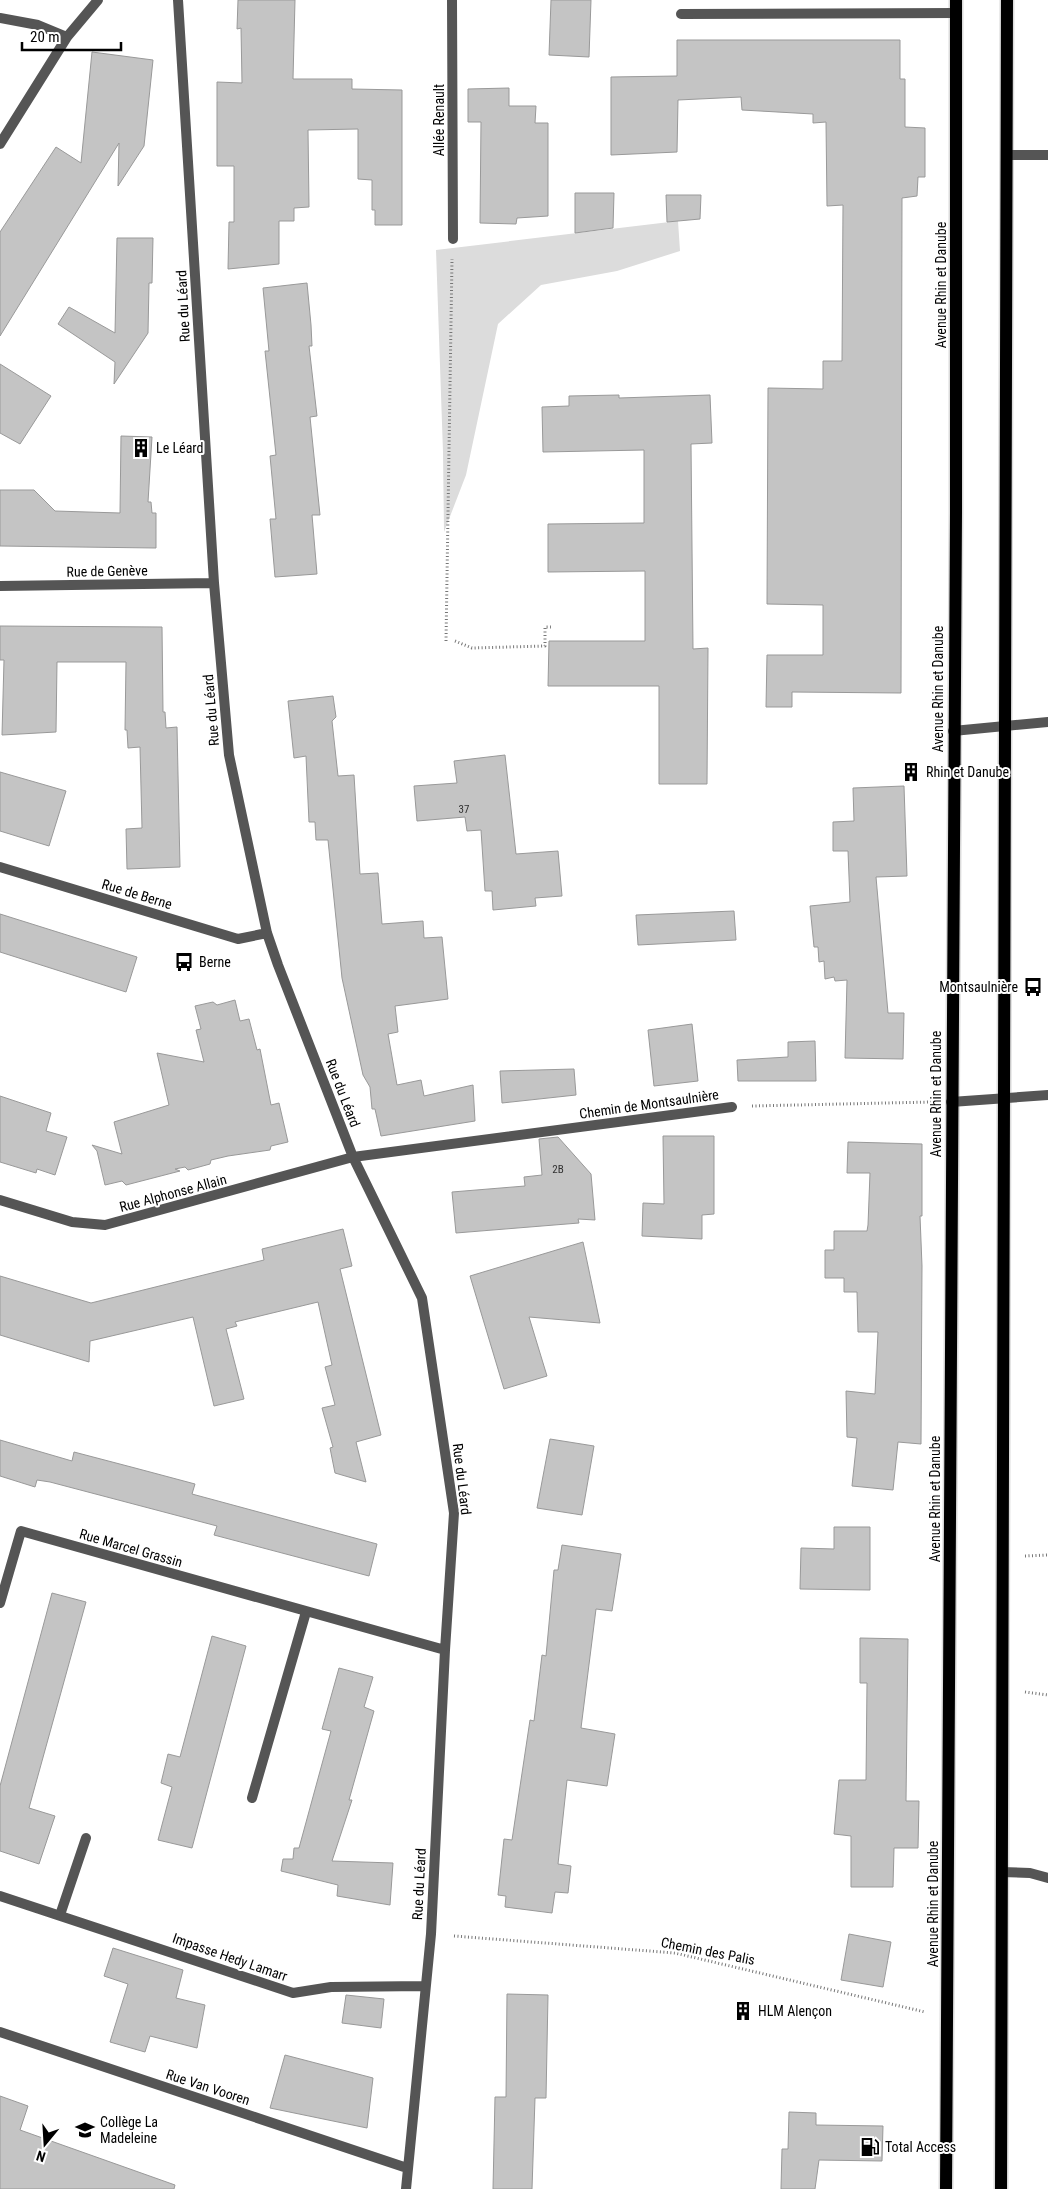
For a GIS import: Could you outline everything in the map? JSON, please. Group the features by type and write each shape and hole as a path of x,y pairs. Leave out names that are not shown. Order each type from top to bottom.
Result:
{"main road":[{"path":"1001,2189 1007,0"},
{"name":"Avenue Rhin et Danube","path":"946,2189 953,731 956,513 956,7"}],"street":[{"path":"0,144 67,36 98,0"},
{"name":"Rue du Léard","path":"178,0 214,583 229,755 267,933 353,1157 422,1298 454,1513 444,1650 431,1934 406,2189"},
{"name":"Allée Renault","path":"452,0 452,239"},
{"path":"681,14 956,7"},
{"path":"0,18 38,25 67,36"},
{"path":"1007,155 1048,155"},
{"name":"Rue de Genève","path":"0,586 214,583"},
{"path":"953,731 1048,722"},
{"name":"Rue de Berne","path":"0,868 238,939 267,933"},
{"path":"951,1102 1048,1095"},
{"name":"Chemin de Montsaulnière","path":"353,1157 732,1107"},
{"name":"Rue Alphonse Allain","path":"0,1200 72,1222 105,1226 353,1157"},
{"name":"Rue Marcel Grassin","path":"0,1602 21,1531 444,1650"},
{"path":"252,1798 306,1612"},
{"path":"60,1915 86,1838"},
{"path":"1002,1872 1030,1874 1048,1878"},
{"name":"Impasse Hedy Lamarr","path":"0,1896 293,1993 331,1987 425,1986"},
{"name":"Rue Van Vooren","path":"0,2032 407,2168"}],"path":[{"path":"446,641 452,239"},
{"path":"455,641 472,648 545,646 545,627 551,627"},
{"name":"Chemin de Montsaulnière","path":"732,1107 951,1102"},
{"name":"Chemin des Palis","path":"431,1934 675,1953 947,2018"}],"shaded area":[{"path":"678,221 680,251 617,271 541,285 498,324 466,475 444,532 436,250"}],"building":[{"path":"238,0 295,0 293,79 352,79 352,89 402,90 402,225 375,225 375,210 372,210 372,180 358,179 358,129 308,130 309,207 294,208 294,221 279,221 279,264 228,269 229,222 234,222 234,166 217,166 217,82 242,83 241,28 237,29"},
{"path":"551,0 591,0 589,57 549,55"},
{"path":"677,40 900,40 900,79 905,79 905,127 925,128 925,177 918,177 917,196 902,198 901,693 792,692 792,707 766,707 767,655 823,655 823,605 767,604 768,388 823,389 823,361 842,361 843,205 827,206 826,122 813,123 813,114 742,110 741,97 678,100 677,152 611,155 611,77 677,76"},
{"path":"92,52 153,60 144,146 118,186 119,143 0,336 0,232 56,147 81,163"},
{"path":"509,88 509,106 536,106 535,123 548,123 548,216 517,218 516,224 480,223 481,122 468,122 468,89"},
{"path":"575,193 614,193 613,228 575,233"},
{"path":"666,195 701,195 700,219 667,222"},
{"path":"117,238 153,238 152,283 149,283 148,333 114,384 115,362 58,324 69,307 115,333"},
{"path":"307,283 312,346 309,346 317,416 310,417 320,515 312,515 317,574 275,577 270,519 276,519 270,456 276,455 265,351 269,351 263,288"},
{"path":"0,364 51,396 20,444 0,433"},
{"path":"619,395 619,398 710,395 712,443 691,444 693,649 708,648 707,784 659,784 659,686 548,686 549,641 645,641 645,571 548,572 548,524 644,523 644,450 543,452 542,407 569,406 569,396"},
{"path":"121,436 152,437 148,502 151,502 152,513 156,513 156,548 0,546 0,490 34,490 55,511 120,513"},
{"path":"0,626 162,627 163,712 165,712 166,728 177,727 180,867 127,869 126,829 142,828 140,747 128,748 127,730 125,730 126,662 57,662 56,732 2,735 4,660 0,660"},
{"path":"333,696 336,717 332,721 338,776 354,775 360,874 378,873 382,924 423,921 424,938 442,937 448,999 395,1006 398,1032 388,1034 397,1085 421,1080 424,1096 473,1085 475,1121 381,1136 375,1109 372,1109 370,1087 363,1075 342,978 328,840 316,840 315,822 309,822 306,756 294,758 288,701"},
{"path":"505,755 516,854 558,851 562,896 535,898 536,906 493,910 492,891 485,891 481,830 467,831 465,817 417,821 414,786 457,783 454,761"},
{"path":"0,772 66,791 49,846 0,831"},
{"path":"904,786 907,876 876,877 888,1013 904,1013 903,1059 845,1058 847,980 835,981 834,977 825,979 824,961 819,962 818,947 814,947 810,906 850,902 848,851 833,851 833,822 854,821 853,788"},
{"path":"734,911 736,940 638,945 636,915"},
{"path":"0,914 137,957 126,992 0,952"},
{"path":"235,1000 240,1021 249,1019 257,1050 260,1049 271,1105 279,1103 288,1142 271,1146 270,1150 211,1160 210,1164 188,1170 185,1167 175,1169 180,1171 126,1185 122,1181 105,1185 97,1151 92,1145 122,1154 114,1122 169,1105 157,1053 204,1062 196,1030 201,1029 195,1006 213,1002 217,1005"},
{"path":"692,1024 698,1081 654,1086 648,1030"},
{"path":"815,1041 816,1081 738,1081 737,1060 788,1057 788,1042"},
{"path":"574,1069 576,1095 502,1103 500,1071"},
{"path":"0,1096 51,1113 46,1131 67,1137 55,1175 37,1169 36,1173 0,1162"},
{"path":"663,1136 714,1136 714,1214 702,1215 702,1239 642,1236 643,1203 664,1204"},
{"path":"558,1137 591,1174 595,1220 578,1219 579,1223 456,1233 452,1192 525,1186 524,1177 542,1175 539,1139"},
{"path":"848,1142 922,1144 922,1216 920,1216 922,1266 921,1444 898,1442 893,1490 852,1486 857,1438 847,1437 846,1391 875,1394 878,1332 858,1332 857,1292 844,1292 844,1278 825,1278 825,1250 834,1250 834,1231 867,1231 870,1173 847,1173"},
{"path":"343,1229 352,1266 340,1269 381,1435 356,1442 366,1482 335,1473 330,1448 333,1447 322,1408 335,1405 325,1367 332,1365 318,1302 235,1322 237,1326 226,1329 244,1399 214,1406 193,1317 90,1341 89,1362 0,1335 0,1276 91,1303 264,1260 262,1249"},
{"path":"583,1242 600,1323 529,1317 547,1376 504,1389 470,1276"},
{"path":"550,1439 594,1446 582,1515 537,1508"},
{"path":"0,1440 72,1461 74,1452 195,1484 192,1494 377,1544 369,1576 214,1535 217,1526 50,1482 37,1480 35,1487 0,1476"},
{"path":"834,1527 870,1527 870,1590 800,1589 801,1548 834,1549"},
{"path":"562,1545 621,1554 612,1611 596,1609 581,1728 615,1734 607,1786 567,1780 558,1864 571,1866 568,1893 555,1892 552,1913 505,1907 506,1896 498,1895 504,1839 512,1840 530,1720 534,1721 542,1655 546,1656 554,1570 558,1570"},
{"path":"52,1593 86,1602 29,1808 55,1816 39,1864 0,1851 0,1786"},
{"path":"212,1636 246,1646 192,1848 158,1840 172,1787 161,1783 168,1754 180,1757"},
{"path":"860,1638 908,1639 906,1801 919,1801 918,1848 894,1848 893,1887 851,1887 851,1836 834,1834 839,1780 866,1780 867,1683 860,1683"},
{"path":"339,1668 373,1677 364,1707 374,1711 349,1800 352,1800 332,1861 393,1863 390,1905 337,1896 338,1885 281,1871 283,1859 293,1859 294,1848 299,1848 331,1731 322,1729"},
{"path":"849,1934 891,1942 883,1987 841,1980"},
{"path":"113,1948 183,1970 176,1998 205,2005 197,2048 150,2036 145,2052 110,2042 128,1984 104,1976"},
{"path":"507,1994 548,1995 546,2098 535,2098 532,2189 493,2189 495,2097 506,2097"},
{"path":"346,1995 384,1999 381,2028 342,2023"},
{"path":"285,2055 373,2078 367,2128 270,2108"},
{"path":"0,2096 28,2106 20,2130 175,2185 174,2189 0,2189"},
{"path":"789,2112 816,2113 816,2125 883,2126 882,2161 819,2160 815,2189 781,2189 782,2149 788,2149"}],"place":[{"name":"Le Léard","path":"141,448"},
{"name":"Rhin et Danube","path":"911,772"},
{"name":"Berne","path":"184,962"},
{"name":"Montsaulnière","path":"1033,987"},
{"name":"HLM Alençon","path":"743,2011"},
{"name":"Collège La Madeleine","path":"85,2130"},
{"name":"Total Access","path":"870,2147"}]}
